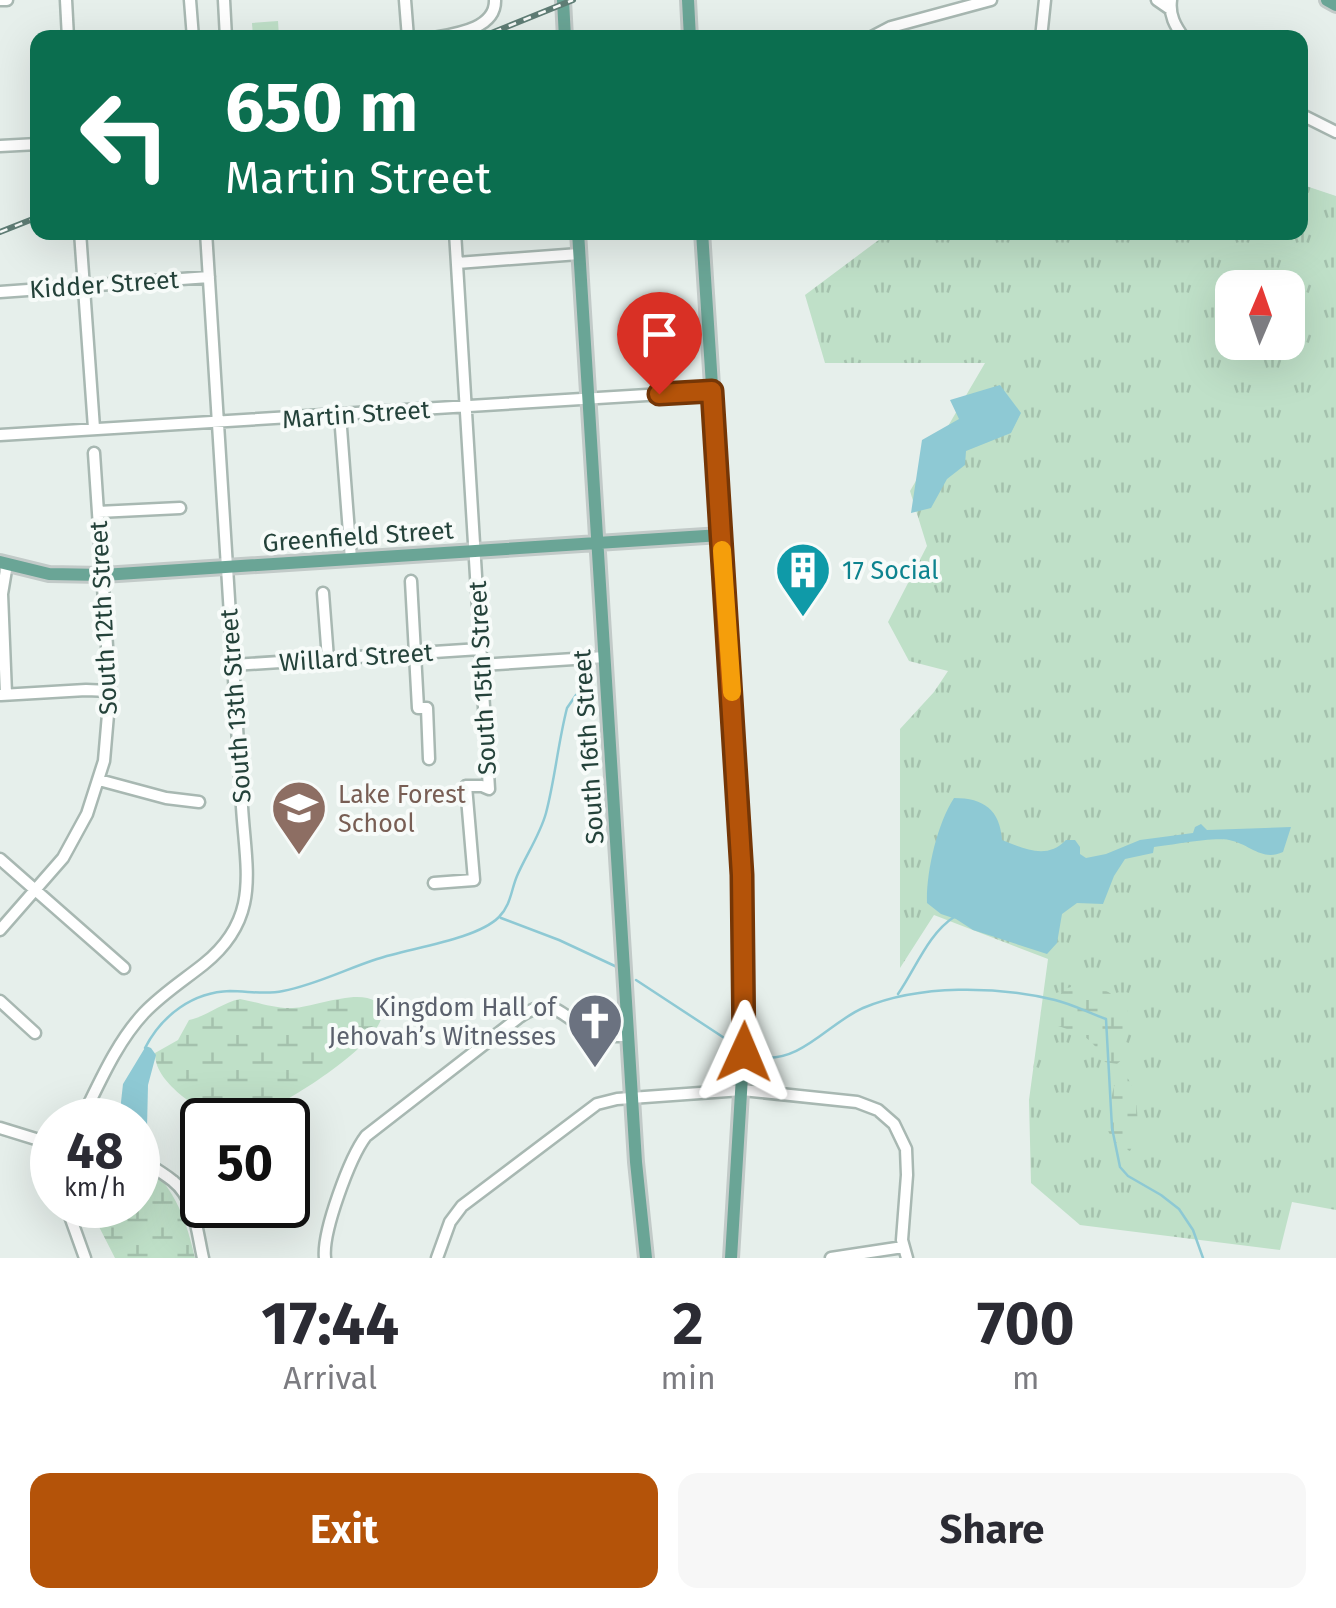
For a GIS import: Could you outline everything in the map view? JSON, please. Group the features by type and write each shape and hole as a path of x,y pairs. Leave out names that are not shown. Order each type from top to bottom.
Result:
{"main road":[{"path":"563,0 565,30"},
{"path":"688,0 690,30"},
{"path":"1327,0 1336,5"},
{"name":"South 16th Street","path":"578,240 632,1098 646,1258"},
{"path":"703,240 742,875 745,1016 731,1258"},
{"name":"Greenfield Street","path":"3,563 48,574 103,575 722,535"}],"street":[{"path":"0,0 8,0"},
{"path":"66,0 68,30"},
{"path":"190,0 192,30"},
{"path":"224,0 226,30"},
{"path":"404,0 407,30"},
{"path":"465,30 495,12 496,0"},
{"path":"885,30 991,0"},
{"path":"1041,30 1045,0"},
{"path":"1157,0 1170,4 1178,30"},
{"path":"1308,118 1336,132"},
{"path":"0,146 30,144"},
{"path":"80,240 94,428"},
{"name":"South 13th Street","path":"92,1098 135,1023 159,998 218,952 232,934 246,900 207,240"},
{"name":"South 15th Street","path":"434,883 474,880 466,786 489,789 456,240"},
{"path":"457,262 579,254"},
{"name":"Kidder Street","path":"0,292 209,277"},
{"name":"Martin Street","path":"0,435 712,391"},
{"path":"340,415 351,559"},
{"name":"South 12th Street","path":"0,930 36,891 76,836 99,780 108,740 110,690 94,453"},
{"path":"98,512 180,508"},
{"path":"3,563 3,695 110,690"},
{"path":"411,581 418,708 427,708 430,759"},
{"path":"323,593 328,659"},
{"name":"Willard Street","path":"232,665 480,649"},
{"path":"481,665 605,657"},
{"path":"99,780 166,798 199,802"},
{"path":"0,860 124,968"},
{"path":"0,1001 35,1033"},
{"path":"313,1258 324,1258 324,1245 346,1174 366,1136 528,1011 548,1006 594,1033 629,1036"},
{"path":"437,1258 450,1222 462,1206 597,1104 606,1100 742,1090 857,1102 886,1116 902,1136 907,1175 905,1252 831,1258"},
{"path":"0,1128 30,1137"},
{"path":"160,1173 186,1194 203,1258"},
{"path":"74,1228 85,1258"}],"green space":[{"path":"278,21 279,30 252,30 252,23"},
{"path":"1308,187 1336,196 1336,1210 1292,1202 1280,1250 1080,1225 1031,1183 1029,1100 1048,959 934,915 900,968 900,729 948,671 909,661 888,622 927,546 910,491 985,363 825,363 805,295 879,240 1308,240"},
{"path":"1084,984 1112,994 1127,1010 1124,1055 1117,1064 1105,1062 1086,1038 1056,1023 1063,989"},
{"path":"357,997 375,1001 382,1013 375,1030 358,1049 290,1098 185,1098 167,1082 155,1053 178,1040 189,1020 240,999 293,1008"},
{"path":"1123,1071 1137,1110 1130,1151 1113,1139 1107,1124 1114,1086"},
{"path":"160,1177 176,1201 180,1228 187,1228 195,1258 115,1258 100,1228 160,1228"}],"water":[{"path":"1000,385 1021,413 1011,433 966,451 965,465 947,479 931,508 911,513 922,440 959,419 950,400"},
{"path":"954,798 974,800 989,808 998,821 1002,840 1043,851 1075,840 1080,854 1086,858 1140,840 1193,833 1201,824 1207,830 1291,827 1283,852 1276,855 1262,854 1229,840 1212,840 1154,847 1153,853 1125,859 1103,904 1077,903 1062,914 1057,943 1047,954 973,930 927,903 934,849"},
{"path":"146,1046 151,1048 156,1055 148,1098 121,1098 123,1084"}],"waterway":[{"path":"145,1048 170,1016 204,996 295,988 377,959 475,932 499,917 543,821 567,708 590,685"},
{"path":"898,994 930,942 954,917"},
{"path":"501,918 617,967"},
{"path":"636,980 735,1045"},
{"path":"760,1057 775,1057 801,1048 863,1008 933,991 983,990 1032,995 1106,1019 1112,1128 1120,1167 1179,1209 1193,1230 1203,1258"}],"railway":[{"path":"499,30 573,0"},
{"path":"0,232 30,220"}],"slow traffic":[{"path":"722,550 732,692"}],"place":[{"name":"17 Social","path":"803,619"},
{"name":"Lake Forest School","path":"299,857"},
{"name":"Kingdom Hall of Jehovah’s Witnesses","path":"595,1070"}],"route":[{"path":"659,394 712,391 742,875 744,1052"}]}
